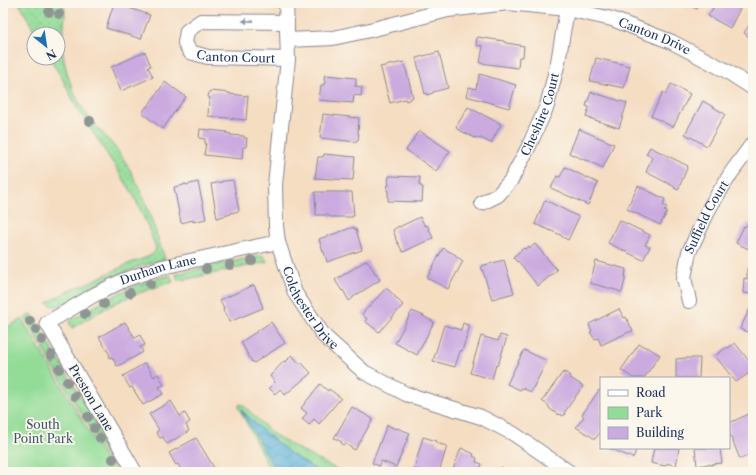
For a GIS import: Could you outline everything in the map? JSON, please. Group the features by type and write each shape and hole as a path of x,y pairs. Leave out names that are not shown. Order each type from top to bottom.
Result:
{"street":[{"name":"Colchester Drive","path":"286,3 288,59 275,185 276,226 278,242 295,293 324,336 364,372 406,394 481,417 514,434 569,472"},
{"name":"Canton Drive","path":"288,40 333,38 448,10 463,8 508,3 567,9 612,19 672,42 725,70 753,88"},
{"name":"Cheshire Court","path":"482,203 498,195 511,180 531,142 547,106 558,62 567,9"},
{"name":"Canton Court","path":"287,22 201,21 187,31 185,43 190,52 208,57 288,59"},
{"name":"Suffield Court","path":"689,301 684,278 689,252 710,207 731,173 753,143"},
{"name":"Durham Lane","path":"47,323 94,295 124,280 162,267 278,242"},
{"name":"Preston Lane","path":"47,323 135,472"}],"green space":[{"path":"19,3 63,3 65,12 63,26 32,26"},
{"path":"54,66 66,66 78,101 117,150 130,170 147,207 165,259 141,266 106,280 62,305 53,306 47,303 72,289 153,254 156,248 133,194 76,106"},
{"path":"258,256 264,256 267,262 178,281 176,274"},
{"path":"170,275 173,282 123,299 72,328 69,322 109,298 128,289"},
{"path":"32,314 48,342 42,346 25,318"},
{"name":"South Point Park","path":"22,319 113,472 3,472 3,330"},
{"path":"50,345 125,472 116,472 43,349"},
{"path":"240,404 243,405 273,434 342,472 319,472 290,453 242,411 276,472 271,472 239,408"}],"water":[{"path":"241,410 290,453 319,472 276,472"}],"building":[{"path":"114,3 150,15 141,39 106,28"},
{"path":"677,3 699,3 697,9 689,5 686,7"},
{"path":"716,3 743,3 730,28 708,16"},
{"path":"753,19 753,39 744,33"},
{"path":"477,37 524,46 523,57 519,57 518,68 480,63 483,46 476,45"},
{"path":"145,52 151,66 148,67 153,77 121,91 111,67"},
{"path":"439,52 448,88 427,95 427,93 425,94 416,58"},
{"path":"596,58 630,66 624,88 590,81"},
{"path":"404,62 413,97 406,101 405,99 390,103 380,67"},
{"path":"480,74 516,85 509,108 466,96 469,87 476,89"},
{"path":"325,75 356,78 355,86 362,87 361,96 354,95 353,103 319,100 321,85 324,85 325,83"},
{"path":"165,82 186,97 163,129 142,113"},
{"path":"671,84 690,94 673,127 651,116 663,92 666,94"},
{"path":"210,91 248,96 246,120 208,116 210,98 208,97"},
{"path":"591,92 627,103 619,128 586,117 589,107 586,106"},
{"path":"703,101 725,114 707,146 685,134"},
{"path":"468,107 501,124 491,143 480,138 475,138 457,129 456,127"},
{"path":"323,114 359,118 359,134 357,142 320,138"},
{"path":"200,129 227,132 226,133 231,134 230,135 244,136 244,138 247,138 246,147 243,147 242,159 204,155 206,143 205,139 199,138"},
{"path":"579,129 614,144 603,168 569,153"},
{"path":"420,131 450,151 436,171 406,150"},
{"path":"650,147 688,166 678,190 646,172 652,157 646,154"},
{"path":"324,154 355,157 353,180 315,178 318,157 323,157"},
{"path":"565,167 598,183 588,205 551,188 557,176 560,177"},
{"path":"389,176 420,177 419,185 423,187 422,202 388,201 387,191"},
{"path":"233,180 239,211 217,218 211,184"},
{"path":"198,182 206,219 181,223 174,187"},
{"path":"638,186 665,199 663,205 667,207 664,211 667,212 660,225 627,209"},
{"path":"315,192 352,192 354,216 331,217 328,215 316,215"},
{"path":"545,200 579,217 568,240 561,235 535,224"},
{"path":"420,217 425,226 427,225 433,238 403,252 395,238 393,230"},
{"path":"619,220 650,235 645,245 650,247 643,260 608,243"},
{"path":"748,223 753,225 753,251 736,243 744,226 745,227"},
{"path":"354,227 354,229 356,229 362,250 327,262 319,239"},
{"path":"535,244 557,270 538,286 513,257 524,248 525,249 529,246 530,248"},
{"path":"443,248 456,255 463,261 448,289 427,278"},
{"path":"367,260 380,280 349,301 335,280"},
{"path":"504,260 514,293 492,299 481,266"},
{"path":"596,261 626,269 622,292 590,283"},
{"path":"747,268 753,268 753,294 743,293 744,278 747,279"},
{"path":"254,285 263,308 229,322 224,313 224,308 220,300"},
{"path":"386,288 403,305 379,332 365,321 367,319 362,314"},
{"path":"750,308 753,309 753,334 740,329"},
{"path":"619,309 624,318 626,317 633,331 601,345 598,338 595,339 590,332 592,331 589,324"},
{"path":"412,311 434,322 417,355 395,343"},
{"path":"125,322 135,338 140,335 145,345 140,347 143,352 117,366 112,357 110,358 110,355 99,337"},
{"path":"271,322 285,343 254,363 241,342"},
{"path":"463,323 470,326 455,367 433,361 444,325 461,330"},
{"path":"500,335 507,337 492,379 470,373 481,336 498,341"},
{"path":"735,343 753,366 753,369 748,374 736,382 715,356"},
{"path":"639,344 660,355 645,377 632,377 621,370"},
{"path":"524,350 547,361 531,392 522,388 520,390 507,384"},
{"path":"292,355 311,373 285,395 280,389 275,394 269,388 275,382 270,376"},
{"path":"700,358 699,377 676,377 676,359"},
{"path":"145,363 154,377 158,374 164,385 159,387 163,394 143,405 123,376"},
{"path":"563,372 583,386 563,416 550,409 548,405 542,401"},
{"path":"320,384 328,391 329,389 341,398 319,424 314,419 309,425 302,419 307,413 301,408"},
{"path":"599,390 600,432 595,439 576,427 584,417 582,415"},
{"path":"171,401 180,416 185,413 190,422 186,425 189,431 167,444 163,437 160,438 156,432 159,430 149,414"},
{"path":"352,407 373,419 355,450 345,444 341,444 342,442 334,438"},
{"path":"749,414 753,425 753,453 740,459 730,434 730,423"},
{"path":"387,425 410,433 396,467 381,461 379,466 372,463"},
{"path":"423,437 447,446 439,472 421,472 414,469"},
{"path":"196,438 216,471 182,472 178,464 176,465 169,453"},
{"path":"461,448 474,454 473,456 477,458 476,462 482,464 479,472 452,472"},
{"path":"611,449 637,449 633,458"},
{"path":"654,449 679,449 676,466 668,463 665,466 651,463"},
{"path":"695,449 720,449 722,463 697,466"},
{"path":"502,467 509,472 498,472"}]}
